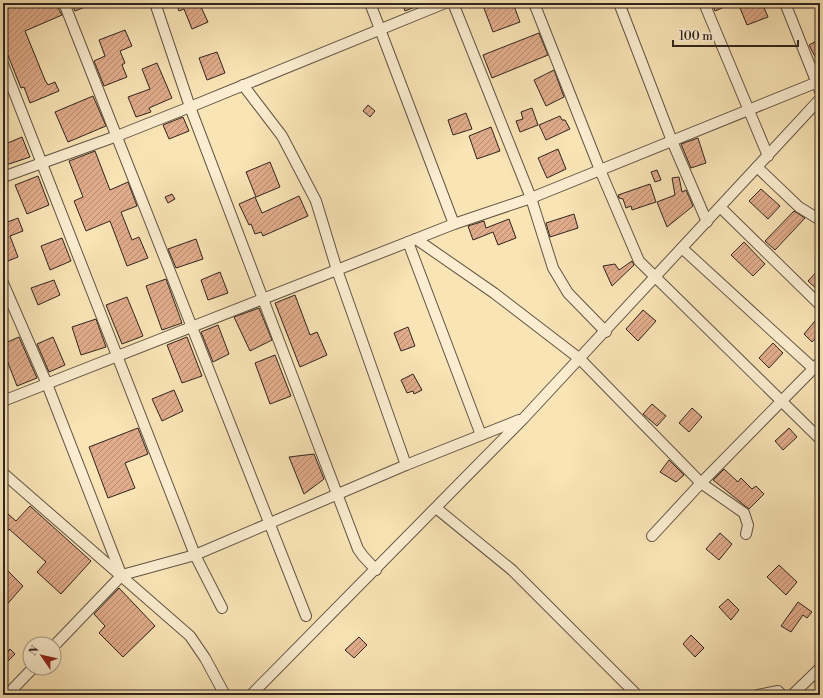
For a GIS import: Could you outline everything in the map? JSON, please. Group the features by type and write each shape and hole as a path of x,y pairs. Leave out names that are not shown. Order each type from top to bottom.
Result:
{"street":[{"path":"64,3 306,616"},
{"path":"156,3 190,107 339,494 358,549 376,570"},
{"path":"370,3 381,28 454,224"},
{"path":"3,176 117,136 445,3"},
{"path":"452,3 531,198 553,268 568,293 606,332"},
{"path":"534,3 600,170 639,261 820,439"},
{"path":"619,3 672,141 707,222"},
{"path":"704,3 747,110 768,156"},
{"path":"3,402 412,240 531,198 747,110 819,85 785,3"},
{"path":"3,64 196,556 222,608"},
{"path":"243,85 282,136 316,201 337,270 406,465"},
{"path":"251,695 376,570 523,419 606,332 820,99"},
{"path":"757,168 799,207 820,220"},
{"path":"721,208 820,306"},
{"path":"412,240 494,293 580,359 701,483 744,513 748,524 746,534"},
{"path":"412,240 482,435"},
{"path":"652,536 701,483 817,365 682,249"},
{"path":"3,283 47,384 122,575"},
{"path":"62,638 122,575 196,556 406,465 523,419"},
{"path":"3,473 122,575 190,636 205,658 225,695"},
{"path":"436,508 512,570 637,695"},
{"path":"792,695 820,668"},
{"path":"7,695 25,676"},
{"path":"758,695 778,691 782,695"}],"building":[{"path":"3,3 28,3 30,8 42,3 55,3 62,15 25,31 45,80 48,85 55,82 59,91 30,103 24,87 21,88 3,43"},
{"path":"72,3 95,3 75,11"},
{"path":"176,3 198,3 193,5 194,7 200,5 208,22 192,29 184,9 179,11"},
{"path":"402,3 424,3 405,11"},
{"path":"482,3 513,3 520,22 493,32"},
{"path":"712,3 734,3 715,11"},
{"path":"738,3 762,3 768,17 747,25"},
{"path":"125,30 132,46 120,51 125,63 122,65 127,77 104,86 94,61 105,56 99,40"},
{"path":"539,33 548,55 492,78 483,55"},
{"path":"820,39 820,66 809,45"},
{"path":"217,52 225,73 207,80 199,58"},
{"path":"157,63 172,98 149,108 151,112 136,117 128,97 150,89 142,69"},
{"path":"554,70 564,97 546,106 534,80"},
{"path":"93,96 106,126 68,142 55,112"},
{"path":"368,105 375,111 370,117 363,111"},
{"path":"532,108 538,125 520,132 516,121 523,119 521,112"},
{"path":"466,113 472,129 453,135 448,120"},
{"path":"560,116 562,120 565,120 570,129 546,140 539,125"},
{"path":"183,117 189,131 169,139 163,125"},
{"path":"491,127 500,151 477,159 469,136"},
{"path":"22,137 30,157 6,165 3,158 3,145"},
{"path":"698,138 706,163 691,168 681,144"},
{"path":"558,149 566,169 547,178 538,158"},
{"path":"95,151 110,190 128,182 137,206 121,212 132,240 139,237 148,258 127,266 110,221 86,231 74,201 83,197 69,161"},
{"path":"270,162 280,187 256,197 246,172"},
{"path":"657,170 661,180 655,182 651,172"},
{"path":"38,176 49,205 27,214 15,185"},
{"path":"679,177 682,192 686,190 693,206 667,227 657,202 675,195 672,178"},
{"path":"650,184 656,202 632,210 631,206 626,208 623,199 619,198 618,195"},
{"path":"761,189 780,206 768,219 749,201"},
{"path":"172,194 175,199 168,203 165,197"},
{"path":"299,196 308,216 263,236 261,232 255,234 239,204 255,197 262,213"},
{"path":"794,211 805,218 775,250 765,241"},
{"path":"574,214 578,228 550,237 546,223"},
{"path":"18,218 23,231 10,236 18,257 3,263 3,220 5,223"},
{"path":"509,219 516,238 498,245 493,232 473,240 468,226 484,221 486,228"},
{"path":"62,238 71,261 50,270 41,246"},
{"path":"196,239 203,259 176,268 168,249"},
{"path":"744,242 765,264 753,276 731,255"},
{"path":"632,261 634,265 612,286 603,266 615,264 619,270"},
{"path":"820,268 820,292 808,281"},
{"path":"220,272 228,293 208,300 201,280"},
{"path":"166,279 182,323 162,330 146,286"},
{"path":"54,280 60,295 38,305 31,288"},
{"path":"295,295 310,335 317,332 327,355 300,367 275,303"},
{"path":"127,297 143,336 122,344 106,305"},
{"path":"259,308 272,340 250,351 234,317"},
{"path":"643,310 656,321 638,341 626,329"},
{"path":"820,315 820,334 812,342 804,334"},
{"path":"96,319 106,347 81,355 72,327"},
{"path":"218,325 229,354 213,362 201,332"},
{"path":"408,327 415,346 401,351 394,333"},
{"path":"19,337 37,378 17,386 3,350 3,344"},
{"path":"53,337 65,365 49,372 37,344"},
{"path":"187,337 202,376 182,383 167,345"},
{"path":"773,343 783,353 769,368 759,358"},
{"path":"275,355 291,396 270,404 255,363"},
{"path":"413,374 422,390 414,394 413,391 407,393 401,380"},
{"path":"174,390 183,411 162,421 152,399"},
{"path":"652,404 666,416 657,426 643,414"},
{"path":"692,408 702,417 689,432 679,423"},
{"path":"138,428 148,454 125,463 135,488 108,498 89,447"},
{"path":"789,428 797,437 783,450 775,441"},
{"path":"314,454 324,479 304,494 289,457"},
{"path":"669,460 684,475 676,482 660,472"},
{"path":"724,469 738,482 741,478 752,489 756,486 764,494 749,509 713,480"},
{"path":"30,506 91,561 61,594 37,572 46,562 9,529 3,537 3,519 8,514 16,521"},
{"path":"720,533 732,544 719,560 706,549"},
{"path":"779,565 797,582 786,595 767,577"},
{"path":"3,566 23,586 3,609"},
{"path":"119,588 155,626 123,657 99,633 105,626 94,614"},
{"path":"728,599 739,610 731,620 719,607"},
{"path":"798,602 812,612 807,618 803,615 791,632 781,626"},
{"path":"691,635 704,648 695,657 683,644"},
{"path":"359,637 367,645 354,658 345,650"},
{"path":"10,649 15,654 3,666 3,657"}]}
